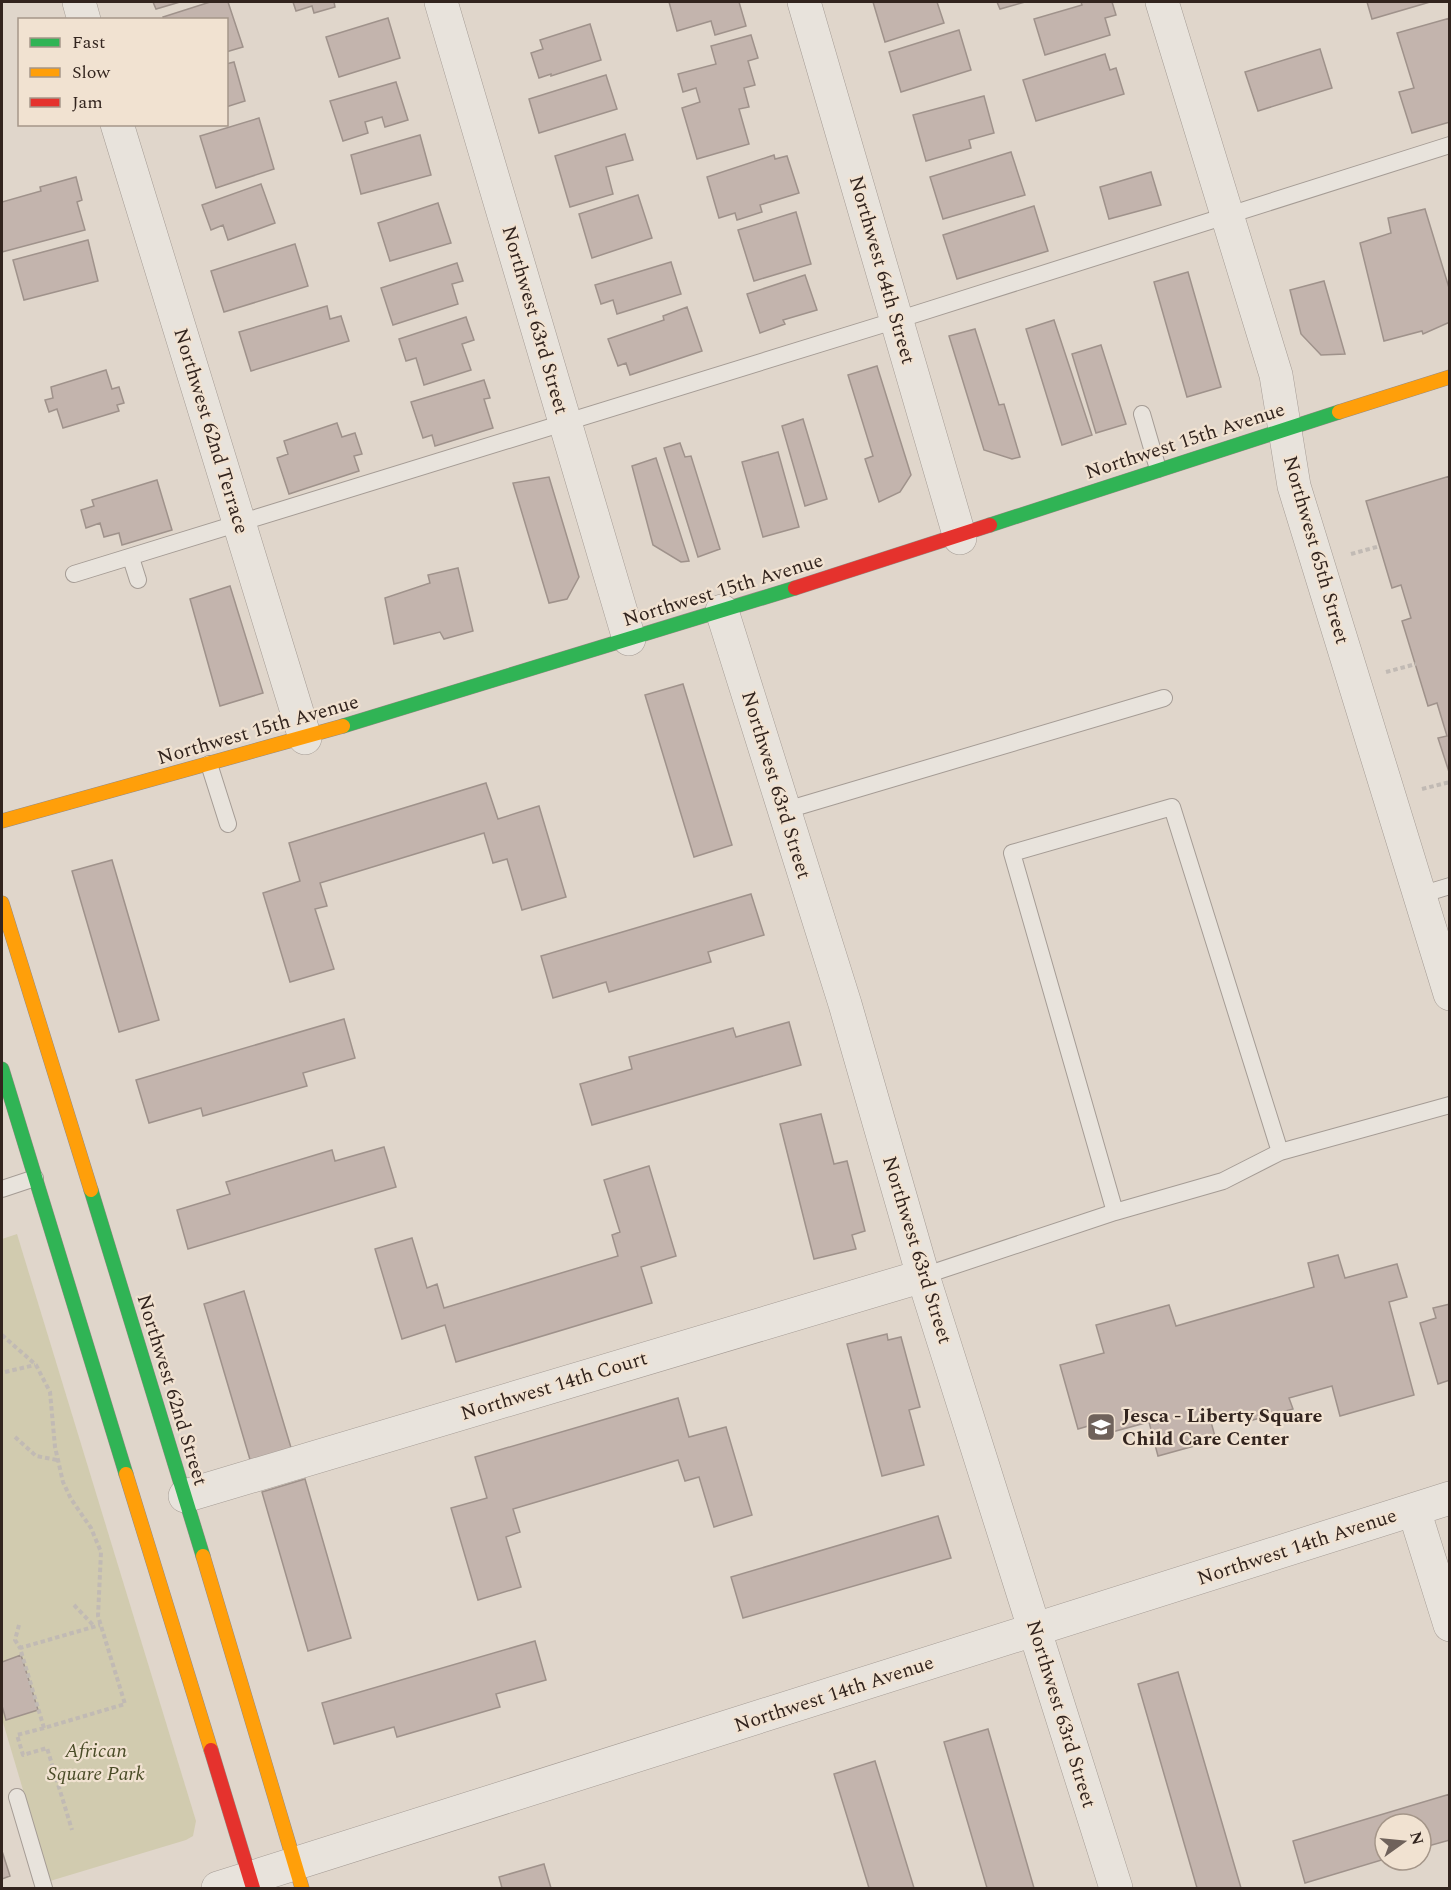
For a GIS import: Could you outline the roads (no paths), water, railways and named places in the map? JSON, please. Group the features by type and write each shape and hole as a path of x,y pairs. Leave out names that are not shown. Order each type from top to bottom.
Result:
{"main road":[{"name":"Northwest 15th Avenue","path":"2,821 305,738 960,538 1158,470 1449,377"},
{"name":"Northwest 62nd Street","path":"2,903 185,1496 298,1876"},
{"path":"2,1070 251,1884"}],"street":[{"path":"79,2 83,18"},
{"name":"Northwest 63rd Street","path":"441,2 629,639"},
{"name":"Northwest 64th Street","path":"804,2 960,538"},
{"name":"Northwest 65th Street","path":"1162,2 1276,375 1294,486 1435,891 1449,994"},
{"name":"Northwest 62nd Terrace","path":"118,126 305,738"},
{"name":"Northwest 63rd Street","path":"722,611 845,1004 923,1276 1116,1888"},
{"name":"Northwest 14th Court","path":"185,1496 923,1276"},
{"name":"Northwest 14th Avenue","path":"218,1888 298,1876 1035,1630 1449,1498"},
{"path":"1414,1510 1449,1624"}],"lane":[{"path":"74,574 897,320 1449,145"},
{"path":"1142,414 1158,470"},
{"path":"131,558 138,580"},
{"path":"783,811 1164,698"},
{"path":"209,764 228,824"},
{"path":"1115,1212 1012,853 1172,807 1280,1152"},
{"path":"923,1276 1115,1212 1223,1180 1280,1152 1449,1105"},
{"path":"2,1189 35,1178"},
{"path":"17,1797 44,1888"}],"place":[{"name":"Jesca - Liberty Square Child Care Center","path":"1101,1427"}],"park label":[{"name":"African Square Park","path":"96,1762"}]}
